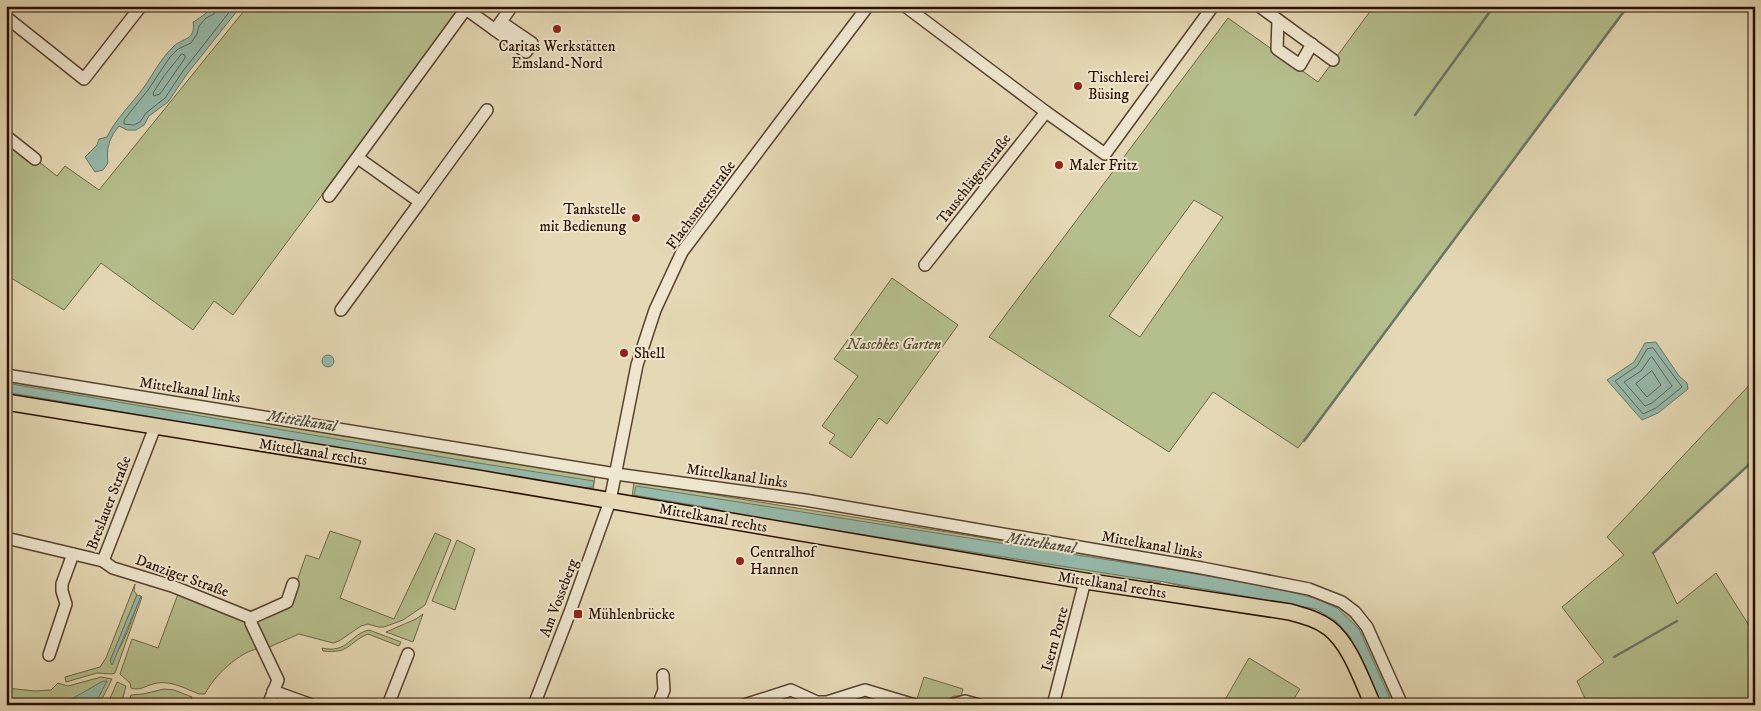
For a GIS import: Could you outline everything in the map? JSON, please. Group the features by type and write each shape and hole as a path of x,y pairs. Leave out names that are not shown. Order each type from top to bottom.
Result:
{"main road":[{"name":"Mittelkanal rechts","path":"6,402 155,427 613,487 1085,581 1290,612 1313,619 1330,629 1344,644 1373,705"}],"street":[{"path":"6,17 84,79 141,6"},
{"path":"329,196 467,8 498,26 512,6"},
{"name":"Flachsmeerstraße","path":"613,487 638,365 655,310 682,252 868,6"},
{"path":"905,6 1105,154 1213,6"},
{"path":"1259,6 1333,60"},
{"path":"1278,20 1276,49 1300,65 1312,44"},
{"path":"341,310 487,110"},
{"name":"Tauschlägerstraße","path":"926,265 1046,112"},
{"path":"6,136 35,159"},
{"path":"358,158 420,202"},
{"name":"Mittelkanal links","path":"6,374 613,487 805,500 1202,568 1309,589 1342,602 1355,612 1367,627 1402,705"},
{"name":"Breslauer Straße","path":"6,538 103,562 155,427"},
{"name":"Am Vosseberg","path":"534,705 570,612 613,487"},
{"name":"Breslauer Straße","path":"49,654 66,604 62,584 73,554"},
{"name":"Danziger Straße","path":"103,562 113,568 172,586 252,618"},
{"name":"Isern Porte","path":"1053,705 1085,581"},
{"path":"268,705 278,680 251,623 252,618 287,602 293,584"},
{"path":"388,705 408,654"},
{"path":"658,705 664,690 664,675"},
{"path":"744,705 791,690 817,702 827,702 865,690 915,705"},
{"path":"274,691 312,705"},
{"path":"951,705 965,701 979,705"}],"green space":[{"path":"248,6 462,6 233,315 214,301 193,330 101,263 64,310 6,275 6,136 57,176 65,166 99,190"},
{"path":"1374,6 1628,6 1298,448 1213,392 1169,452 989,337 1228,18 1318,82","holes":["1194,200 1223,217 1140,337 1109,316"]},
{"name":"Naschkes Garten","path":"892,278 958,325 887,424 879,418 851,458 829,443 835,435 822,426 858,376 834,359"},
{"path":"6,378 587,475 595,477 593,490 6,396"},
{"path":"1755,379 1755,459 1653,553 1677,604 1716,573 1755,635 1755,705 1588,705 1577,681 1604,662 1562,607 1624,555 1607,537"},
{"path":"634,482 1201,571 1315,595 1339,607 1350,615 1359,626 1368,641 1396,705 1377,705 1341,632 1189,591 1189,588 1161,581 1160,583 1148,581 1147,584 774,524 632,497"},
{"path":"330,531 361,541 340,598 394,619 435,533 451,540 425,605 403,620 384,627 368,624 361,626 333,643 299,634 267,648 256,623 258,619 289,604 306,555 319,559"},
{"path":"457,540 475,549 455,610 432,601"},
{"path":"135,584 134,591 137,595 110,661 124,639 142,597 115,673 97,673 66,682 65,677 100,667 106,658"},
{"path":"178,594 244,618 258,649 243,654 235,660 214,680 205,694 199,694 177,685 165,683 153,684 140,689 131,688 130,683 120,674 132,639 158,648"},
{"path":"423,614 413,642 386,632 416,619"},
{"path":"369,630 401,642 399,646 368,634 344,649 332,652 323,651 322,648 331,649 343,646 357,635"},
{"path":"1249,658 1300,689 1290,705 1222,705"},
{"path":"101,677 112,679 99,705 6,705 6,688 35,691 51,690 58,683 68,686"},
{"path":"924,677 963,689 961,696 954,696 938,705 919,705 916,702"},
{"path":"117,682 126,686 121,705 106,705 109,701"},
{"path":"164,689 174,690 192,697 189,705 128,705 131,695"}],"water":[{"path":"214,6 241,6 187,74 168,102 149,116 144,125 136,130 127,130 119,126 109,144 107,153 108,163 103,170 95,172 85,157 97,145 99,139 107,137 169,51 191,35 193,32 193,22"},
{"path":"1656,342 1679,376 1687,383 1688,389 1658,413 1642,420 1607,380 1634,362 1645,343"},
{"path":"328,355 334,361 328,367 322,361"},
{"path":"6,383 594,481 593,487 579,488 201,427 6,392"},
{"path":"636,486 1173,570 1274,588 1315,598 1337,608 1359,629 1393,705 1382,705 1350,637 1337,622 1316,609 1159,581 745,516 634,495"},
{"path":"137,595 141,596 112,665 110,661"},
{"path":"103,681 107,681 97,700 92,705 61,705"}],"waterway":[{"path":"1415,115 1494,6"},
{"path":"1304,441 1628,6"},
{"path":"1653,553 1755,459"},
{"path":"1614,657 1677,621"}],"place":[{"name":"Caritas Werkstätten Emsland-Nord","path":"557,29"},
{"name":"Tischlerei Büsing","path":"1078,86"},
{"name":"Maler Fritz","path":"1059,165"},
{"name":"Tankstelle mit Bedienung","path":"636,218"},
{"name":"Shell","path":"624,353"},
{"name":"Centralhof Hannen","path":"740,561"},
{"name":"Mühlenbrücke","path":"578,614"}],"water label":[{"name":"Mittelkanal","path":"302,421"},
{"name":"Mittelkanal","path":"1041,543"}]}
